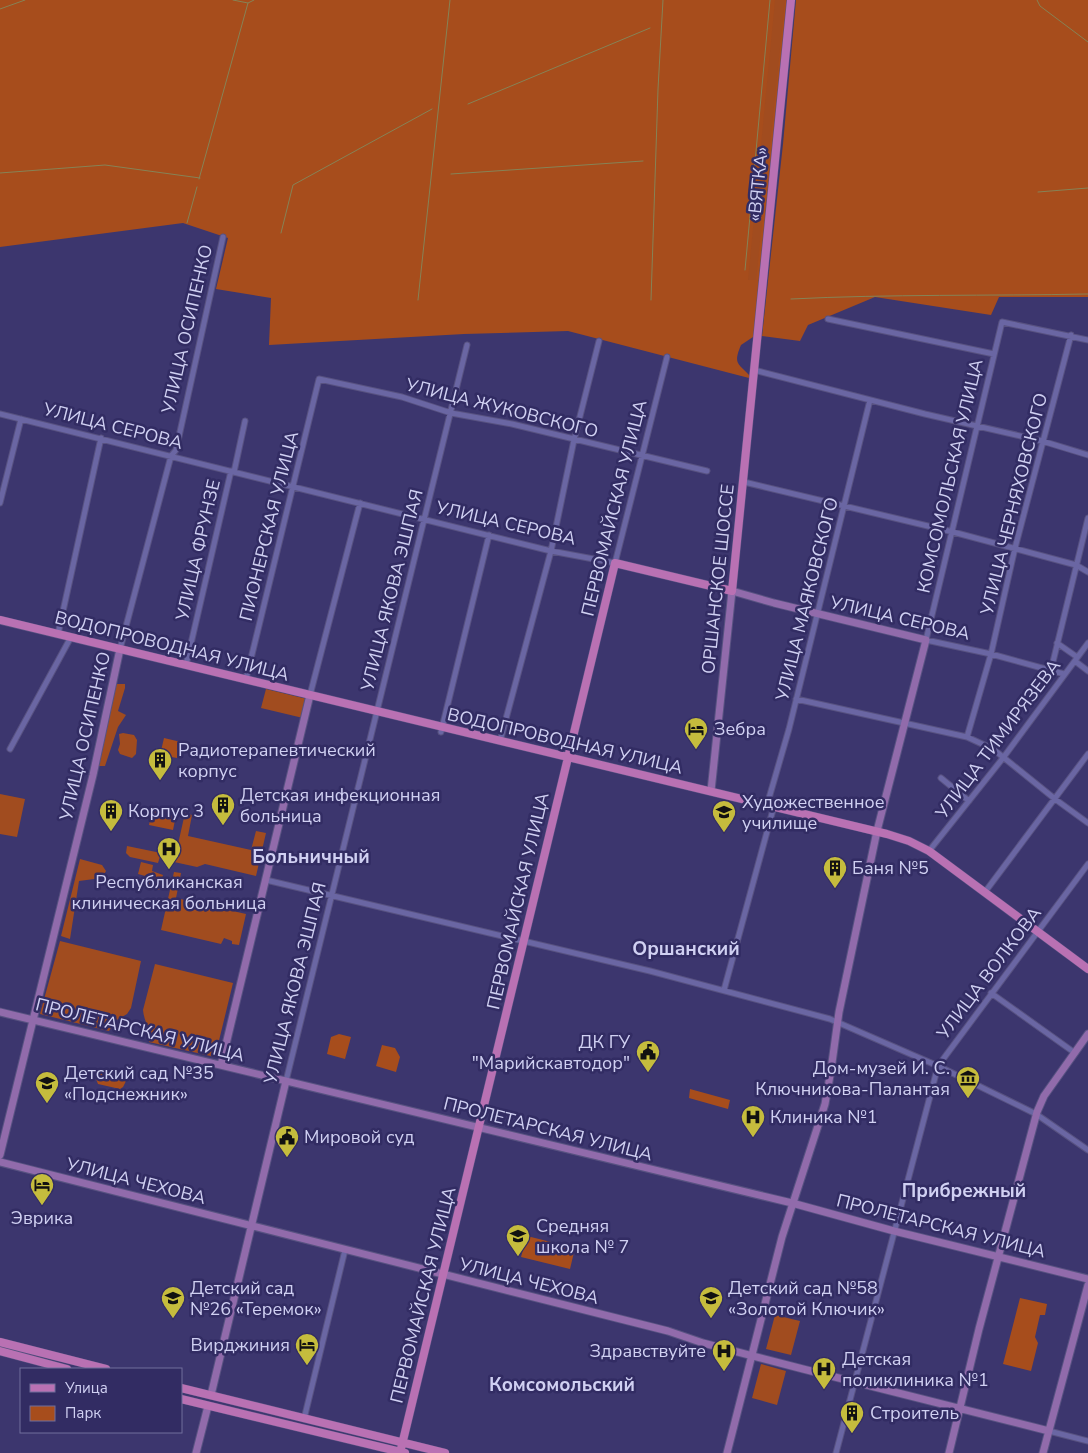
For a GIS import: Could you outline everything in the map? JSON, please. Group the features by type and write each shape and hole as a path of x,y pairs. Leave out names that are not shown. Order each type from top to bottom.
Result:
{"main road":[{"name":"«ВЯТКА»","path":"754,370 791,0"},
{"name":"ОРШАНСКОЕ ШОССЕ","path":"732,591 754,370"},
{"name":"УЛИЦА СЕРОВА","path":"615,563 732,591"},
{"name":"ПЕРВОМАЙСКАЯ УЛИЦА","path":"402,1453 403,1442 615,563"},
{"name":"ВОДОПРОВОДНАЯ УЛИЦА","path":"0,620 378,711 442,729 500,741 877,831 909,841 930,851 1088,969"},
{"path":"0,1342 102,1368"},
{"path":"0,1352 63,1368"},
{"path":"182,1388 445,1453"},
{"name":"УЛИЦА ЯКОВА ЭШПАЯ","path":"208,1406 211,1396"},
{"path":"182,1400 402,1453"}],"street":[{"name":"УЛИЦА ОСИПЕНКО","path":"0,1154 93,774 120,649 171,456 176,450 223,237"},
{"path":"828,319 994,354"},
{"name":"КОМСОМОЛЬСКАЯ УЛИЦА","path":"728,1453 782,1237 825,1104 837,1022 877,831 953,532 1002,322 1071,335"},
{"path":"1071,335 1088,340"},
{"name":"УЛИЦА ЧЕРНЯХОВСКОГО","path":"967,737 991,654 1015,548 1071,335"},
{"path":"500,741 552,551 574,440 599,341"},
{"name":"УЛИЦА ЯКОВА ЭШПАЯ","path":"211,1396 286,1081 467,345"},
{"name":"ПЕРВОМАЙСКАЯ УЛИЦА","path":"615,563 667,357"},
{"path":"754,370 978,427 1042,441 1088,455"},
{"name":"УЛИЦА ЖУКОВСКОГО","path":"319,379 402,397 451,413 512,424 707,471"},
{"name":"ПИОНЕРСКАЯ УЛИЦА","path":"246,679 319,379"},
{"name":"УЛИЦА МАЯКОВСКОГО","path":"724,990 870,400"},
{"name":"УЛИЦА СЕРОВА","path":"0,414 424,520 552,551 615,563"},
{"path":"0,502 21,419"},
{"name":"УЛИЦА ФРУНЗЕ","path":"186,665 245,421"},
{"path":"58,634 101,438"},
{"path":"744,482 1015,548 1076,565 1088,572"},
{"path":"221,1065 310,695 360,503"},
{"path":"1051,670 1088,518"},
{"path":"442,729 489,535"},
{"name":"УЛИЦА СЕРОВА","path":"732,591 818,614 991,654 1064,674"},
{"name":"ОРШАНСКОЕ ШОССЕ","path":"711,791 732,591"},
{"path":"10,749 71,637"},
{"path":"1057,643 1088,671"},
{"name":"УЛИЦА ТИМИРЯЗЕВА","path":"930,851 1003,758 1088,643"},
{"path":"796,699 967,737 992,749 1088,823"},
{"path":"985,892 1088,754"},
{"path":"941,778 969,801"},
{"name":"УЛИЦА ВОЛКОВА","path":"836,1453 938,1066 1088,864"},
{"path":"266,880 525,940 724,990 837,1022 938,1066 1036,1114 1088,1150"},
{"path":"992,993 1075,1053"},
{"name":"ПРОЛЕТАРСКАЯ УЛИЦА","path":"0,1012 792,1204 1088,1279"},
{"path":"949,1453 1036,1114 1044,1096 1088,1034"},
{"name":"УЛИЦА ЧЕХОВА","path":"0,1162 668,1331 703,1343 752,1356 1049,1431"},
{"path":"304,1419 345,1250"},
{"path":"1043,1453 1086,1301 1088,1285"},
{"name":"УЛИЦА ЯКОВА ЭШПАЯ","path":"196,1453 208,1406"},
{"path":"1049,1431 1088,1441"}],"green space":[{"path":"0,0 787,0 769,202 754,332 753,337 741,345 737,356 738,363 749,375 749,378 568,331 464,334 269,345 271,298 216,289 228,238 183,223 0,247"},
{"path":"796,0 1088,0 1088,297 999,297 991,315 875,297 808,325 800,341 762,336 783,144"},
{"path":"164,738 181,742 177,758 160,755"},
{"path":"152,810 176,815 173,830 149,825"},
{"path":"339,1034 351,1037 345,1059 327,1054 331,1037"},
{"path":"382,1045 395,1048 400,1057 396,1072 376,1066"},
{"path":"98,1071 123,1075 126,1081 120,1089 98,1084 96,1079"},
{"path":"690,1089 730,1100 728,1109 689,1098"},
{"path":"527,1236 575,1248 570,1269 521,1257"},
{"path":"1020,1298 1047,1304 1045,1315 1040,1315 1035,1337 1038,1343 1031,1371 1003,1364"}],"shaded area":[{"path":"775,0 785,0 756,280 748,280"},
{"path":"115,684 125,684 118,711 126,715 118,727 105,766 97,766"},
{"path":"266,689 307,699 303,718 261,708"},
{"path":"119,734 134,735 137,740 136,754 132,758 120,754 118,750 120,744"},
{"path":"0,794 25,799 17,837 0,834"},
{"path":"185,813 192,815 188,836 251,850 256,831 266,833 256,876 205,864 197,867 174,862"},
{"path":"127,846 161,853 158,863 130,857 126,853"},
{"path":"80,859 102,865 106,871 102,878 79,881 70,939 61,936"},
{"path":"141,862 153,865 152,871 163,875 159,890 147,885 149,877 138,874"},
{"path":"174,872 181,873 176,898 246,914 239,945 232,944 232,941 224,938 221,944 161,930"},
{"path":"60,941 141,961 131,1008 127,1014 115,1021 109,1031 40,1014"},
{"path":"155,964 233,983 215,1057 149,1042 149,1033 143,1010"},
{"path":"775,1315 800,1321 791,1355 766,1349"},
{"path":"761,1364 786,1371 777,1405 752,1398"}],"waterway":[{"path":"0,9 25,0"},
{"path":"233,0 248,3 254,0"},
{"path":"418,300 450,0"},
{"path":"651,300 663,0"},
{"path":"745,270 770,0"},
{"path":"1037,0 1040,6 1088,42"},
{"path":"199,179 248,3"},
{"path":"468,104 650,28"},
{"path":"281,233 293,185 432,109"},
{"path":"451,174 643,161"},
{"path":"0,173 105,165 200,178"},
{"path":"187,223 197,187"},
{"path":"1038,192 1088,188"},
{"path":"791,299 1088,294"}],"place":[{"name":"Зебра","path":"696,750"},
{"name":"Радиотерапевтический корпус","path":"160,781"},
{"name":"Детская инфекционная больница","path":"223,826"},
{"name":"Корпус 3","path":"111,832"},
{"name":"Художественное училище","path":"724,833"},
{"name":"Республиканская клиническая больница","path":"169,870"},
{"name":"Баня №5","path":"835,889"},
{"name":"ДК ГУ \"Марийскавтодор\"","path":"648,1073"},
{"name":"Дом-музей И. С. Ключникова-Палантая","path":"968,1099"},
{"name":"Детский сад №35 «Подснежник»","path":"47,1104"},
{"name":"Клиника №1","path":"753,1138"},
{"name":"Мировой суд","path":"287,1158"},
{"name":"Эврика","path":"42,1206"},
{"name":"Средняя школа № 7","path":"518,1257"},
{"name":"Детский сад №26 «Теремок»","path":"173,1319"},
{"name":"Детский сад №58 «Золотой Ключик»","path":"711,1319"},
{"name":"Вирджиния","path":"307,1366"},
{"name":"Здравствуйте","path":"724,1372"},
{"name":"Детская поликлиника №1","path":"824,1390"},
{"name":"Строитель","path":"852,1434"}],"district":[{"name":"Больничный","path":"311,857"},
{"name":"Оршанский","path":"686,949"},
{"name":"Прибрежный","path":"964,1191"},
{"name":"Комсомольский","path":"562,1385"}]}
